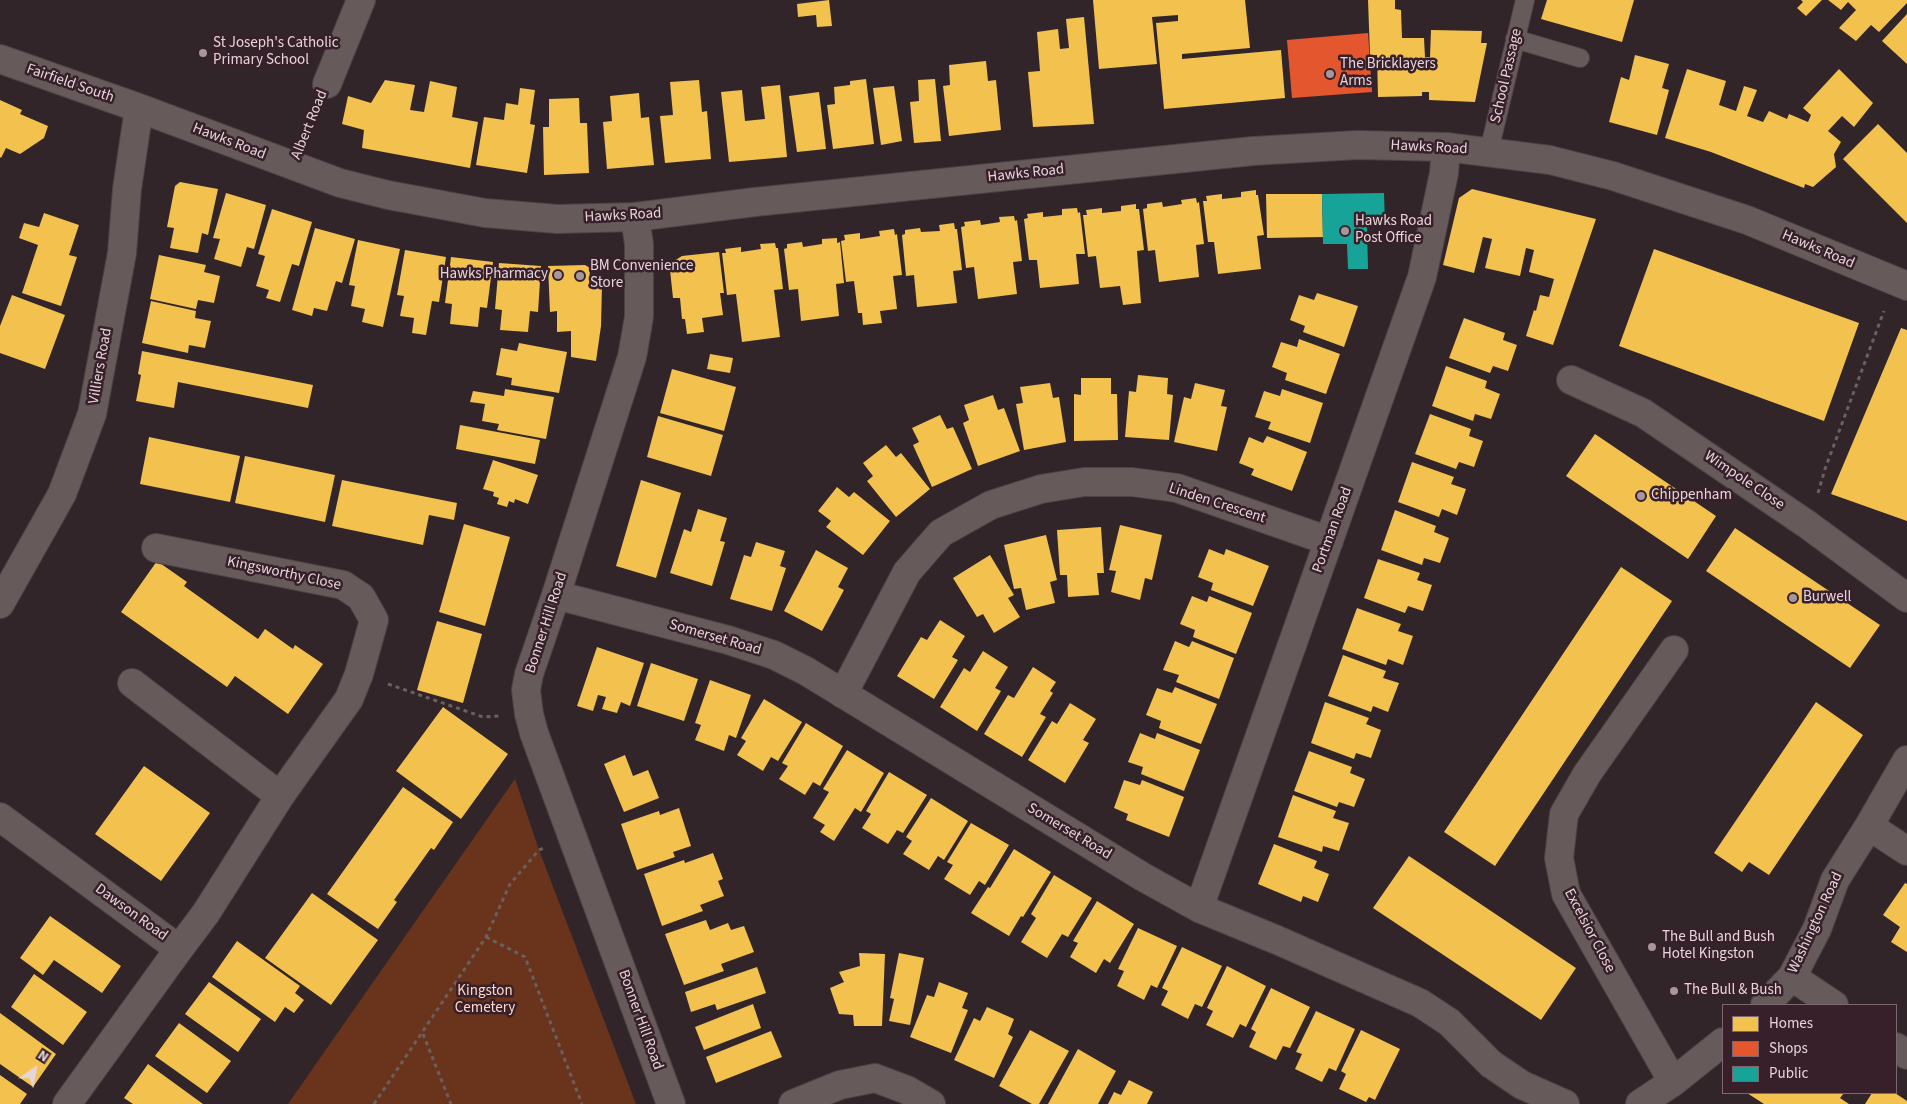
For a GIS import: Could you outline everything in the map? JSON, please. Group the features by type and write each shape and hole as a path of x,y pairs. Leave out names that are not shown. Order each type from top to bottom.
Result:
{"street":[{"name":"Albert Road","path":"327,84 360,0"},
{"name":"Fairfield South","path":"0,59 139,108"},
{"name":"Hawks Road","path":"139,108 340,183 485,213 557,219 635,217 755,202 1253,151 1357,145 1446,147 1489,151 1550,160 1604,174 1720,211 1747,220 1901,284"},
{"name":"Villiers Road","path":"0,604 62,494 92,414 122,254 127,189 139,108"},
{"name":"Portman Road","path":"1199,908 1422,277 1444,173 1446,147"},
{"name":"Bonner Hill Road","path":"635,217 639,244 639,317 632,357 529,674 526,690 534,733 670,1104"},
{"name":"Wimpole Close","path":"1571,380 1643,413 1808,524 1907,598"},
{"name":"Linden Crescent","path":"843,694 906,572 942,533 991,505 1042,490 1084,482 1132,482 1176,488 1329,541"},
{"name":"Kingsworthy Close","path":"156,548 343,585 362,597 374,620 359,674 349,699 280,796 206,913 180,949"},
{"name":"Somerset Road","path":"556,595 728,640 774,655 806,671 1143,877 1199,908 1420,1003 1449,1022 1491,1064 1522,1085 1564,1104"},
{"name":"Excelsior Close","path":"1672,1082 1566,894 1559,858 1564,814 1587,774 1674,650"},
{"path":"132,683 280,796"},
{"name":"Washington Road","path":"1766,1004 1792,977 1817,928 1835,880 1907,760"},
{"name":"Dawson Road","path":"0,817 180,949 66,1104"},
{"path":"1869,826 1907,851"},
{"path":"1792,977 1832,1004"},
{"path":"1640,1104 1672,1082 1722,1043"},
{"path":"793,1104 840,1085 875,1078 908,1090 931,1104"}],"lane":[{"name":"School Passage","path":"1489,151 1525,0"},
{"path":"1515,39 1580,58"}],"path":[{"name":"Albert Road","path":"293,166 327,84"},
{"path":"1808,524 1825,469 1901,284"},
{"path":"359,674 483,717 529,714"},
{"path":"374,1104 486,937 510,884 539,850 573,837"},
{"path":"486,937 525,957 582,1104"},
{"path":"422,1033 451,1104"}],"green space":[{"name":"Kingston Cemetery","path":"515,779 539,850 636,1104 288,1104"}],"building: Homes":[{"path":"829,0 832,26 817,27 816,15 798,17 797,4"},
{"path":"1093,0 1245,0 1250,48 1182,54 1182,59 1281,50 1285,98 1164,109 1156,23 1178,21 1178,15 1152,17 1157,64 1099,69"},
{"path":"1368,0 1395,0 1395,9 1401,10 1402,38 1424,38 1425,57 1430,57 1431,30 1482,31 1481,43 1487,43 1475,102 1429,100 1429,92 1422,92 1422,96 1378,97 1377,55 1370,55"},
{"path":"1547,0 1634,0 1622,42 1541,19"},
{"path":"1801,0 1822,0 1806,16 1797,8 1803,2"},
{"path":"1828,0 1907,0 1907,3 1879,32 1871,25 1856,41 1839,28 1856,10 1848,2 1841,10"},
{"path":"1907,14 1907,64 1882,41"},
{"path":"1084,17 1094,124 1033,127 1028,72 1040,71 1037,32 1058,29 1060,49 1069,48 1066,19"},
{"path":"1635,55 1669,64 1662,88 1669,90 1657,135 1609,122 1621,77 1629,80"},
{"path":"986,61 988,81 996,80 1001,130 949,136 943,86 950,85 949,65"},
{"path":"1687,69 1726,81 1719,105 1736,111 1744,86 1757,90 1747,116 1763,122 1769,111 1787,119 1789,114 1808,122 1811,115 1803,108 1839,69 1873,103 1854,127 1842,116 1828,131 1841,142 1834,154 1836,167 1813,187 1805,184 1804,188 1711,152 1665,138"},
{"path":"866,79 874,144 833,149 827,105 835,104 834,87 850,85 850,81"},
{"path":"935,79 941,141 914,143 910,102 919,101 918,80"},
{"path":"385,80 415,85 410,110 424,112 430,81 457,87 452,117 478,122 470,168 362,148 364,130 342,124 348,96 371,103"},
{"path":"699,80 702,112 707,111 711,159 665,163 660,116 673,115 670,82"},
{"path":"780,85 787,157 729,162 721,92 742,90 745,121 765,119 761,87"},
{"path":"894,86 902,141 881,145 873,88"},
{"path":"520,88 535,90 530,124 535,125 527,173 476,165 484,117 504,120 506,103 518,105"},
{"path":"819,92 826,149 797,152 789,96"},
{"path":"639,93 641,118 649,117 654,165 607,169 603,122 612,121 610,96"},
{"path":"579,98 580,123 587,123 589,173 544,175 543,127 549,127 549,99"},
{"path":"0,100 22,110 20,114 48,126 44,138 20,154 6,148 1,158"},
{"path":"1878,124 1907,153 1907,223 1843,159"},
{"path":"180,182 218,189 208,235 202,233 198,253 170,248 174,228 167,227 175,186"},
{"path":"1472,189 1596,219 1553,345 1526,336 1540,295 1549,297 1554,279 1529,272 1534,250 1526,248 1520,276 1485,268 1492,239 1483,237 1474,273 1443,265 1459,198"},
{"path":"1256,190 1264,235 1257,236 1261,269 1218,274 1214,242 1208,242 1203,201 1207,201 1206,196 1222,194 1222,199 1241,197 1241,192"},
{"path":"226,193 266,205 254,249 247,247 241,267 214,259 220,239 213,238"},
{"path":"1266,194 1322,194 1323,237 1267,238"},
{"path":"1196,198 1197,203 1199,202 1204,244 1196,245 1199,277 1159,282 1155,250 1148,251 1143,209 1147,208 1147,204 1162,202 1163,207 1182,204 1181,200"},
{"path":"1136,204 1136,209 1139,209 1144,250 1137,251 1141,303 1123,305 1120,286 1100,288 1096,256 1088,257 1083,215 1087,215 1086,210 1102,208 1102,213 1121,211 1121,206"},
{"path":"1077,208 1078,213 1080,212 1085,254 1076,254 1079,284 1040,288 1037,260 1029,260 1024,219 1028,218 1027,214 1043,212 1043,217 1062,215 1062,209"},
{"path":"272,209 312,222 299,266 292,264 280,302 266,298 269,290 256,286 265,256 258,254"},
{"path":"44,213 79,225 69,255 77,257 61,306 22,293 38,245 19,238 24,223 39,227"},
{"path":"1014,216 1015,221 1017,220 1022,261 1013,262 1017,294 978,299 974,267 966,268 961,227 965,226 964,222 980,220 981,225 1000,222 999,217"},
{"path":"954,223 955,229 957,229 962,270 953,271 957,303 917,307 914,275 906,276 902,235 905,234 905,230 920,228 921,232 940,231 939,225"},
{"path":"315,228 355,239 342,283 336,281 327,311 314,308 312,316 292,310"},
{"path":"894,229 895,235 897,234 902,275 893,276 897,309 880,311 882,323 863,325 862,313 858,313 854,281 846,282 841,241 845,240 844,235 860,233 860,239 880,236 879,231"},
{"path":"837,238 837,243 840,242 844,283 836,284 839,316 801,321 798,289 789,290 784,249 787,248 787,244 802,242 803,247 822,244 822,239"},
{"path":"358,240 400,249 383,327 362,322 365,309 351,306 355,286 349,285"},
{"path":"775,243 776,248 778,248 783,289 774,290 780,337 742,342 736,294 727,295 722,253 726,253 725,249 741,247 741,252 761,249 760,244"},
{"path":"1654,249 1859,323 1824,421 1619,346"},
{"path":"405,250 446,257 439,302 432,301 426,335 412,333 414,318 400,316 404,296 397,295"},
{"path":"719,252 724,293 720,293 723,315 702,318 704,332 687,334 685,319 682,319 680,298 673,298 670,270 674,261 682,256"},
{"path":"159,255 206,265 204,272 220,276 214,303 198,300 196,309 150,299"},
{"path":"451,257 493,262 487,308 480,307 478,327 450,324 452,304 445,303"},
{"path":"499,263 541,266 538,312 530,311 528,332 500,330 502,310 495,309"},
{"path":"585,265 590,268 589,285 602,285 601,326 596,361 571,357 571,331 557,332 557,311 550,312 548,266"},
{"path":"1317,293 1358,306 1344,347 1303,332 1305,326 1290,320 1299,295 1314,300"},
{"path":"12,295 65,315 45,369 0,353 0,326"},
{"path":"151,301 196,311 195,318 211,321 205,348 189,345 188,353 142,343"},
{"path":"1464,318 1505,333 1503,340 1517,345 1508,371 1493,366 1490,373 1449,358"},
{"path":"1901,328 1907,330 1907,521 1831,494"},
{"path":"1299,339 1340,354 1326,394 1285,380 1287,373 1272,367 1281,342 1297,347"},
{"path":"519,343 567,352 559,393 511,385 512,378 496,375 501,348 517,351"},
{"path":"142,351 313,385 308,408 178,382 174,408 136,401 141,375 138,374"},
{"path":"710,354 733,358 730,373 707,369"},
{"path":"1446,366 1487,381 1485,388 1500,394 1491,419 1475,414 1473,421 1432,406"},
{"path":"672,369 736,387 724,431 660,413"},
{"path":"1138,375 1168,378 1167,394 1173,395 1169,440 1125,437 1129,391 1136,392"},
{"path":"1081,378 1111,378 1111,394 1117,394 1118,440 1074,441 1074,394 1081,395"},
{"path":"1050,383 1053,398 1059,397 1066,442 1024,450 1016,404 1023,403 1020,387"},
{"path":"1195,383 1225,390 1221,406 1227,407 1217,451 1174,442 1184,397 1191,399"},
{"path":"505,389 554,397 546,439 497,430 499,424 482,421 485,404 470,402 473,391 504,396"},
{"path":"1282,389 1323,403 1310,443 1268,429 1271,422 1255,417 1264,391 1280,396"},
{"path":"993,395 998,410 1004,408 1020,451 978,466 963,423 969,420 964,405"},
{"path":"1430,414 1471,429 1469,436 1483,441 1474,467 1459,462 1456,469 1415,454"},
{"path":"940,415 947,429 953,427 972,469 932,487 913,445 919,442 912,428"},
{"path":"658,416 723,435 711,476 647,457"},
{"path":"460,425 540,440 535,464 456,449"},
{"name":"Chippenham","path":"1595,434 1716,516 1688,559 1566,476"},
{"path":"1267,436 1307,452 1292,491 1251,475 1254,469 1239,463 1249,437 1263,443"},
{"path":"149,437 240,456 230,502 140,484"},
{"path":"886,445 896,457 901,453 930,489 896,517 867,481 873,476 863,463"},
{"path":"245,456 335,475 325,522 235,503"},
{"path":"493,460 538,475 528,504 515,499 514,503 509,501 507,507 497,504 499,498 493,496 494,492 483,489"},
{"path":"1412,462 1454,477 1451,484 1466,489 1457,515 1442,509 1439,517 1398,502"},
{"path":"342,480 457,503 454,520 429,515 423,545 332,526"},
{"path":"641,480 681,493 656,578 616,566"},
{"path":"837,487 849,497 854,492 890,521 863,555 826,527 831,521 818,511"},
{"path":"698,509 727,518 720,541 725,542 712,586 670,573 684,529 691,532"},
{"path":"1395,510 1436,526 1434,532 1449,538 1440,563 1424,558 1422,565 1381,550"},
{"path":"464,524 510,537 485,626 439,612"},
{"path":"1120,525 1162,535 1152,580 1145,578 1140,600 1111,592 1116,571 1109,570"},
{"path":"1101,527 1104,573 1097,573 1099,595 1068,597 1067,575 1060,575 1057,530"},
{"name":"Burwell","path":"1735,528 1880,625 1850,668 1706,571"},
{"path":"1046,535 1057,580 1050,582 1055,603 1026,610 1021,588 1014,589 1004,545"},
{"path":"756,542 785,551 780,566 786,568 772,611 730,599 744,555 751,557"},
{"path":"1209,549 1224,555 1226,549 1269,566 1253,606 1211,590 1213,583 1198,577"},
{"path":"816,550 848,568 838,587 844,590 822,631 784,611"},
{"path":"990,555 1014,595 1008,598 1020,617 994,633 983,614 977,617 953,578"},
{"path":"1378,559 1420,573 1417,580 1432,585 1423,611 1408,606 1405,613 1364,598"},
{"path":"157,561 187,582 184,586 258,639 265,629 293,649 295,645 323,664 288,714 235,676 227,687 121,612"},
{"path":"1621,567 1672,601 1495,866 1444,832"},
{"path":"1192,596 1207,602 1209,596 1252,613 1236,654 1193,637 1195,630 1180,624"},
{"path":"1357,608 1401,624 1398,631 1413,636 1403,665 1388,659 1386,665 1342,649"},
{"path":"940,620 965,636 952,657 958,660 934,699 897,676 921,637 927,640"},
{"path":"437,621 482,634 463,703 417,690"},
{"path":"1175,641 1189,647 1192,641 1234,658 1219,699 1176,682 1179,675 1163,670"},
{"path":"597,647 644,663 630,706 621,702 617,713 602,709 606,697 598,695 593,711 577,706"},
{"path":"983,651 1008,667 995,688 1001,691 977,731 940,707 964,668 970,672"},
{"path":"1343,655 1386,671 1383,678 1399,683 1388,712 1373,706 1371,712 1328,696"},
{"path":"651,663 698,679 684,721 637,706"},
{"path":"1033,667 1056,682 1050,691 1053,693 1040,714 1046,717 1022,757 984,734 1008,695 1014,698"},
{"path":"710,680 751,695 736,738 729,735 724,751 695,740 701,725 695,723"},
{"path":"1175,687 1217,704 1201,744 1159,728 1161,721 1146,715 1157,688 1172,693"},
{"path":"764,699 802,722 778,761 771,757 763,771 737,755 746,741 741,738"},
{"path":"1325,702 1369,718 1366,724 1381,730 1371,758 1356,753 1354,759 1311,743"},
{"path":"1816,702 1863,735 1769,875 1749,862 1742,872 1714,853"},
{"path":"1070,703 1096,719 1083,740 1089,743 1065,783 1028,760 1052,721 1057,724"},
{"path":"443,707 508,754 461,819 396,771"},
{"path":"806,723 843,746 820,786 813,782 805,795 779,779 788,766 782,763"},
{"path":"1140,733 1155,739 1157,733 1200,750 1184,791 1141,774 1143,767 1128,762"},
{"path":"847,750 884,773 861,812 855,808 834,841 820,832 825,825 813,818 829,792 823,789"},
{"path":"1309,751 1352,767 1350,773 1365,779 1354,807 1339,802 1337,807 1294,791"},
{"path":"625,755 633,776 648,770 659,798 624,812 604,764"},
{"path":"144,766 210,813 161,881 95,834"},
{"path":"889,772 927,795 903,833 897,830 888,844 862,828 871,814 866,811"},
{"path":"1124,780 1140,785 1142,780 1184,797 1169,837 1126,820 1128,814 1114,808"},
{"path":"403,787 453,822 434,850 431,848 394,900 397,902 378,929 327,894"},
{"path":"1293,795 1336,811 1333,818 1349,823 1339,851 1323,846 1322,852 1278,837"},
{"path":"931,798 968,821 944,860 938,856 929,870 903,854 912,841 906,837"},
{"path":"679,808 691,846 673,852 675,857 637,870 621,824 659,811 660,815"},
{"path":"971,823 1009,845 985,885 979,881 970,895 944,879 953,865 947,862"},
{"path":"1274,844 1317,861 1314,868 1329,874 1318,902 1303,896 1301,902 1258,884"},
{"path":"1014,849 1051,872 1009,936 971,913 988,887 990,888"},
{"path":"713,853 723,879 718,881 724,896 700,905 703,911 662,926 644,874 684,860 685,863"},
{"path":"1409,856 1576,968 1541,1020 1373,908"},
{"path":"1054,875 1092,898 1068,937 1062,934 1047,958 1021,942 1036,918 1031,914"},
{"path":"1905,883 1907,884 1907,952 1891,942 1900,927 1883,915"},
{"path":"312,893 378,940 331,1005 265,958"},
{"path":"1097,901 1134,924 1110,963 1104,959 1096,973 1070,957 1078,943 1073,941"},
{"path":"50,916 121,966 102,993 54,960 43,975 20,958"},
{"path":"706,920 710,930 728,923 731,930 744,926 754,952 721,964 724,971 684,985 665,934"},
{"path":"1138,928 1177,946 1157,988 1151,985 1144,1000 1117,986 1124,971 1118,969"},
{"path":"237,941 300,986 295,993 304,1000 294,1013 285,1007 275,1022 212,977"},
{"path":"1182,947 1222,966 1202,1007 1195,1004 1188,1019 1161,1005 1168,991 1162,988"},
{"path":"859,953 885,954 882,1026 854,1026 853,1015 839,1014 830,988 844,982 839,972 860,966"},
{"path":"899,953 924,958 910,1025 889,1021 894,999 890,998"},
{"path":"1227,966 1266,986 1246,1027 1240,1024 1233,1038 1206,1025 1213,1011 1207,1008"},
{"path":"757,967 766,993 717,1010 715,1004 691,1012 685,992"},
{"path":"34,974 87,1012 63,1045 11,1007"},
{"path":"209,982 261,1019 238,1052 185,1014"},
{"path":"939,982 968,993 962,1008 968,1010 951,1053 910,1037 927,995 934,997"},
{"path":"1271,988 1310,1007 1290,1048 1283,1046 1276,1060 1249,1047 1256,1032 1251,1029"},
{"path":"753,1004 761,1028 704,1050 695,1027"},
{"path":"987,1007 1014,1019 1008,1034 1013,1037 994,1078 954,1060 974,1018 980,1021"},
{"path":"1316,1011 1355,1029 1336,1071 1329,1068 1322,1082 1295,1069 1302,1054 1296,1052"},
{"path":"0,1013 56,1054 33,1087 0,1064"},
{"path":"179,1023 231,1061 207,1093 155,1056"},
{"path":"1030,1030 1069,1051 1039,1104 1032,1104 999,1086"},
{"path":"1361,1030 1400,1049 1375,1100 1369,1097 1366,1102 1339,1089 1346,1074 1341,1071"},
{"path":"771,1031 782,1057 716,1083 706,1057"},
{"path":"1078,1049 1116,1071 1098,1104 1048,1104"},
{"path":"148,1064 203,1104 133,1104 124,1098"},
{"path":"0,1075 27,1094 20,1104 0,1104"},
{"path":"1129,1080 1153,1092 1147,1104 1108,1104 1114,1092 1121,1095"},
{"path":"1749,1094 1843,1094 1840,1098 1849,1104 1764,1104"},
{"path":"1871,1094 1896,1094 1907,1101 1907,1104 1865,1104"}],"building: Shops":[{"name":"The Bricklayers Arms","path":"1368,33 1372,92 1292,98 1287,40"}],"building: Public":[{"name":"Hawks Road Post Office","path":"1384,193 1385,225 1367,225 1368,269 1348,269 1347,244 1323,244 1322,194"}],"place":[{"name":"St Joseph's Catholic Primary School","path":"203,53"},
{"name":"The Bricklayers Arms","path":"1330,74"},
{"name":"Hawks Road Post Office","path":"1345,231"},
{"name":"Hawks Pharmacy","path":"558,275"},
{"name":"BM Convenience Store","path":"580,276"},
{"name":"Chippenham","path":"1641,496"},
{"name":"Burwell","path":"1793,598"},
{"name":"The Bull and Bush Hotel Kingston","path":"1652,947"},
{"name":"The Bull & Bush","path":"1674,991"}]}
